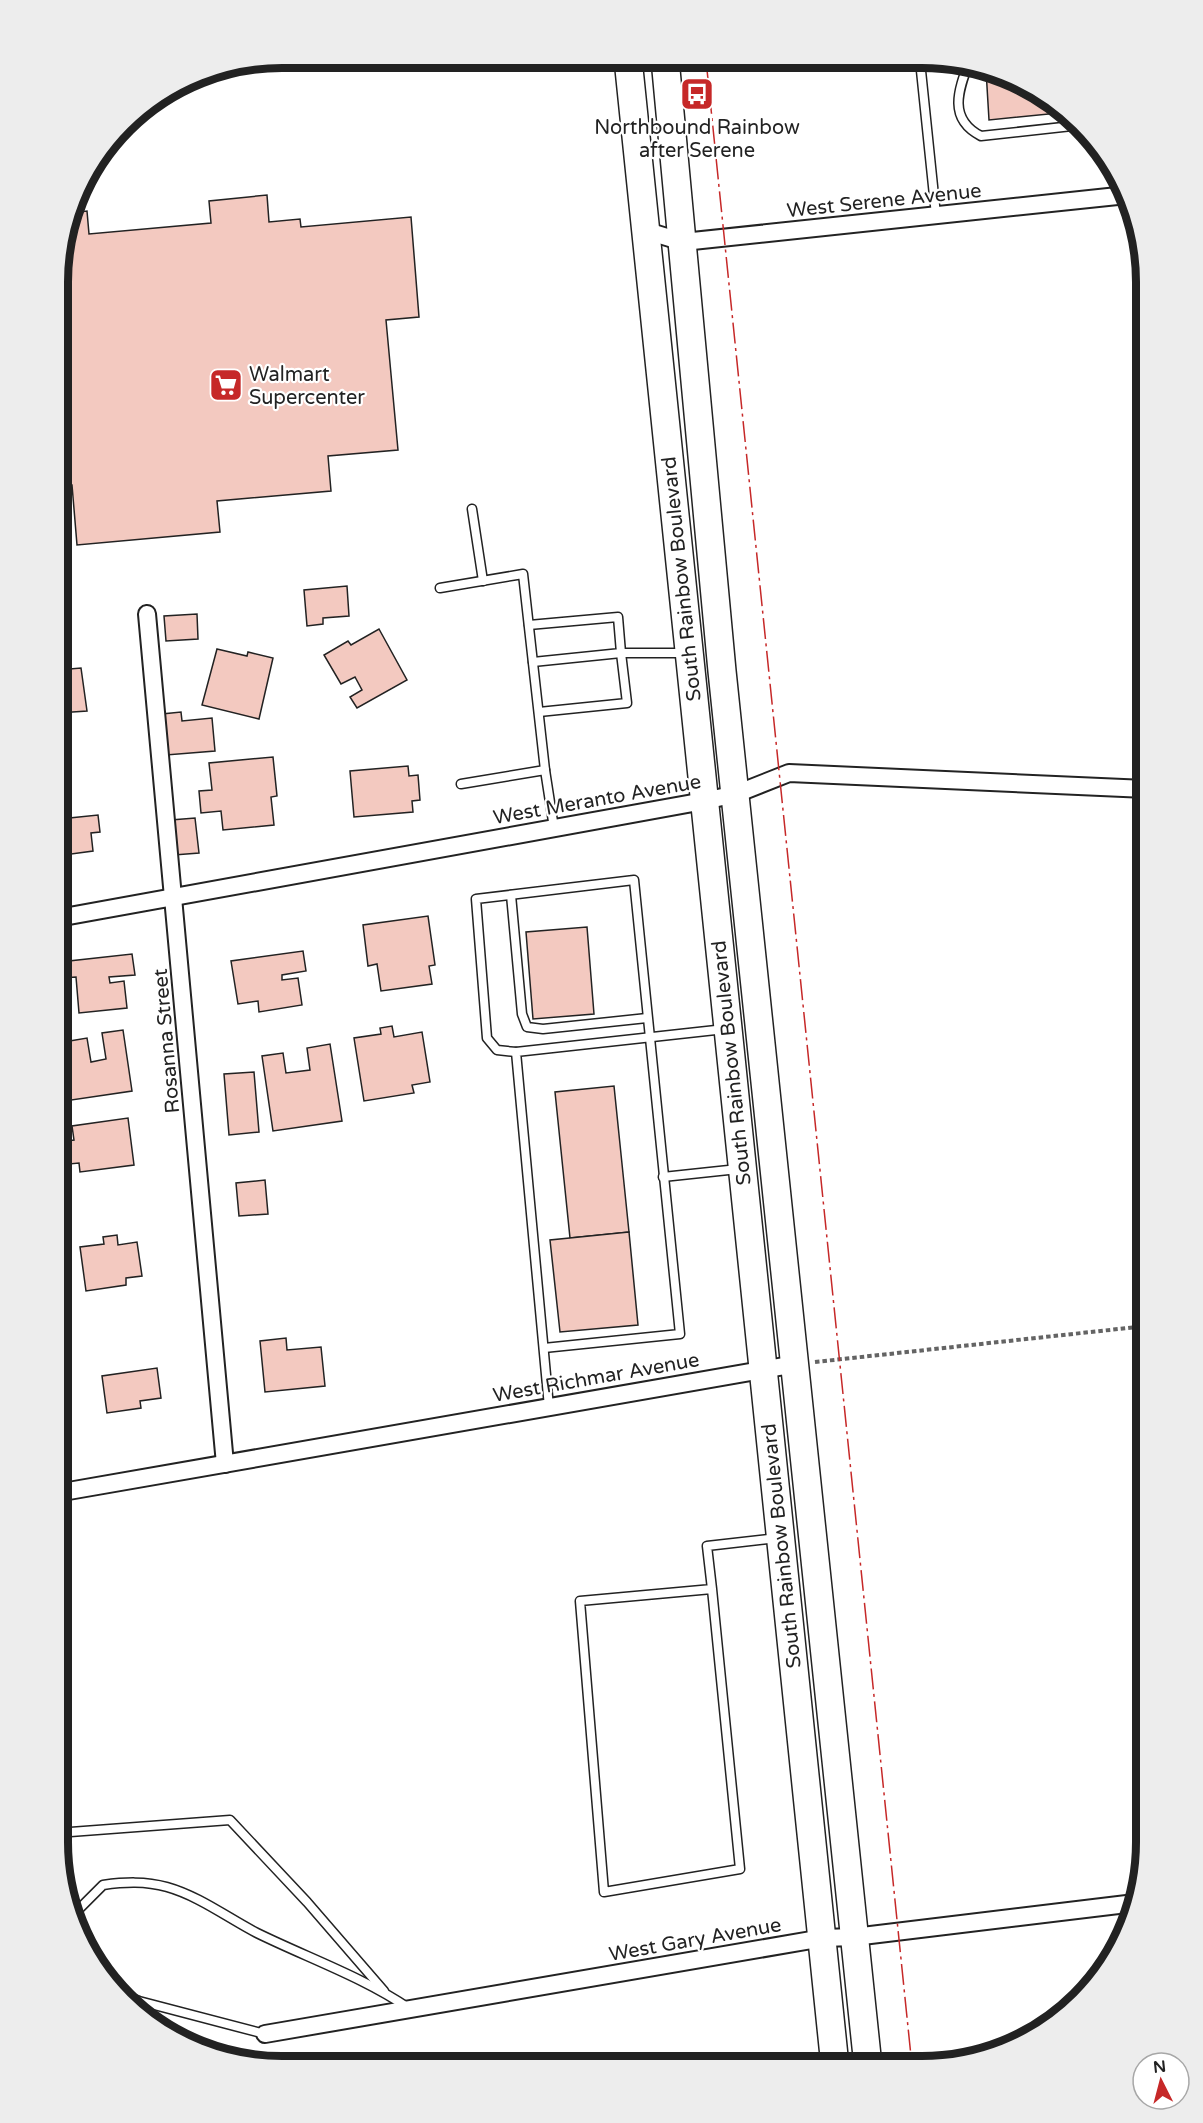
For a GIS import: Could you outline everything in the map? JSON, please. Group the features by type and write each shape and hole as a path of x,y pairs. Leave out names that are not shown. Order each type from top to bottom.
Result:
{"main road":[{"name":"South Rainbow Boulevard","path":"629,68 834,2056"},
{"name":"South Rainbow Boulevard","path":"666,68 736,794 867,2056"}],"street":[{"name":"West Serene Avenue","path":"647,231 683,242 1117,196"},
{"name":"Rosanna Street","path":"147,614 225,1464"},
{"name":"West Meranto Avenue","path":"68,916 704,801 736,794 789,773 1136,789"},
{"name":"West Richmar Avenue","path":"68,1491 796,1364"},
{"name":"West Gary Avenue","path":"265,2034 822,1938 855,1937 1126,1904"}],"lane":[{"path":"921,68 936,215"},
{"path":"965,72 958,91 958,103 961,119 969,130 981,136 1069,126"},
{"path":"472,509 483,580"},
{"path":"440,588 523,574 554,828"},
{"path":"529,625 618,617 627,703 539,712"},
{"path":"533,662 621,653 688,653"},
{"path":"461,784 546,770"},
{"path":"544,1348 680,1334 663,1177 649,1037 647,1018 634,880 476,900 487,1038 497,1050 516,1052 649,1037 728,1028"},
{"path":"511,895 522,1014 527,1028 543,1029 647,1018"},
{"path":"516,1052 549,1407"},
{"path":"663,1177 742,1169"},
{"path":"712,1589 580,1601 604,1892 740,1869 712,1589 707,1546 780,1538"},
{"path":"68,1832 230,1820 307,1902 384,1991"},
{"path":"79,1910 103,1885 143,1882 168,1887 191,1896 234,1921 331,1969 384,1991 410,2009"},
{"path":"139,2001 265,2034"}],"path":[{"path":"796,1364 1136,1327"}],"building":[{"path":"986,78 1029,96 1054,114 989,120"},
{"name":"Walmart Supercenter","path":"267,195 269,222 300,219 301,227 411,217 419,317 386,320 398,450 328,456 331,491 217,501 220,532 77,545 72,485 68,485 68,267 79,212 87,211 89,234 211,223 209,201"},
{"path":"347,586 349,616 323,618 323,624 307,626 304,590"},
{"path":"197,614 198,639 166,641 164,616"},
{"path":"379,629 407,680 357,708 350,697 362,690 355,677 341,684 324,655 348,641 351,645"},
{"path":"217,649 247,656 248,652 273,658 259,719 202,705"},
{"path":"81,668 87,711 68,712 68,669"},
{"path":"181,712 182,721 212,718 215,751 166,755 162,714"},
{"path":"273,757 277,796 271,797 274,825 223,830 221,811 201,813 199,791 212,790 209,763"},
{"path":"408,766 409,776 418,775 420,800 412,801 413,812 354,817 350,771"},
{"path":"98,815 100,832 91,833 93,851 68,854 68,818"},
{"path":"195,818 199,853 174,855 171,820"},
{"path":"428,916 435,965 429,966 432,984 381,991 377,964 368,966 363,925"},
{"path":"587,927 594,1014 533,1019 526,932"},
{"path":"303,951 306,971 282,975 282,980 298,978 302,1005 259,1012 258,1001 238,1004 231,961"},
{"path":"132,954 135,975 109,977 110,983 124,981 127,1008 79,1013 76,977 68,978 68,961"},
{"path":"392,1026 394,1037 422,1032 430,1082 412,1085 414,1093 364,1101 354,1038 381,1034 380,1028"},
{"path":"123,1030 132,1091 68,1101 68,1041 87,1038 91,1062 106,1059 102,1033"},
{"path":"330,1044 342,1121 273,1131 262,1056 283,1053 286,1073 310,1070 307,1048"},
{"path":"254,1072 259,1132 229,1135 224,1074"},
{"path":"614,1086 629,1232 570,1238 555,1092"},
{"path":"128,1118 134,1165 80,1172 79,1163 69,1164 68,1141 74,1140 72,1126"},
{"path":"265,1180 268,1214 239,1216 236,1183"},
{"path":"629,1232 638,1325 560,1332 550,1240"},
{"path":"117,1235 118,1245 137,1242 142,1276 126,1278 126,1285 86,1291 80,1247 104,1244 103,1237"},
{"path":"286,1338 287,1350 321,1347 325,1386 265,1392 260,1341"},
{"path":"157,1368 161,1398 140,1401 141,1408 107,1413 102,1376"}],"power":[{"path":"707,68 911,2056"}],"place":[{"name":"Northbound Rainbow after Serene","path":"697,94"},
{"name":"Walmart Supercenter","path":"226,385"}]}
